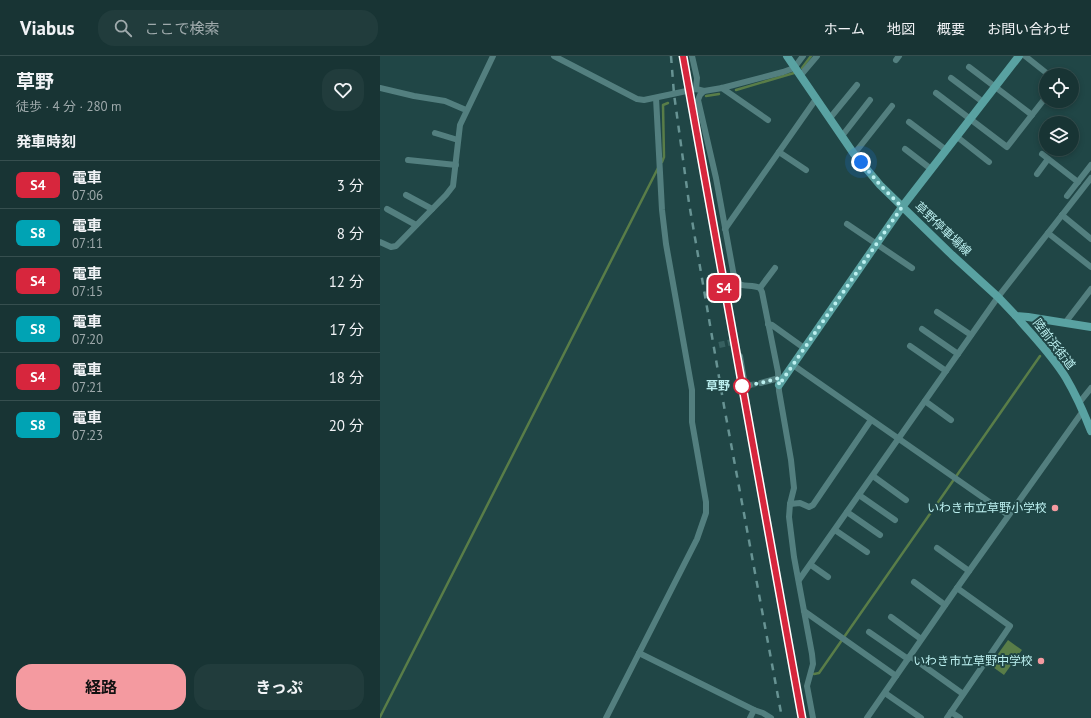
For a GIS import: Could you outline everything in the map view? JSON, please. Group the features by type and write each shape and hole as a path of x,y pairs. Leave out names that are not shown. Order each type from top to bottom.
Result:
{"street":[{"path":"380,242 391,247 396,246 454,186 460,125 493,56"},
{"path":"554,56 637,99 644,100 696,90 704,91 722,88 783,72 794,68 803,56"},
{"path":"692,56 697,78 696,90"},
{"path":"786,56 854,154 880,185 902,207 1019,56"},
{"path":"800,76 816,56"},
{"path":"1025,56 1040,68"},
{"path":"969,67 996,86 1032,115"},
{"path":"951,78 983,102"},
{"path":"830,118 857,85"},
{"path":"380,88 445,102 466,110"},
{"path":"722,88 768,120"},
{"path":"704,91 698,100 716,178 735,282 739,285 755,286 760,288 762,292 779,382 794,488 790,504 789,517 794,557 812,654 813,664 807,686 813,718"},
{"path":"936,93 1007,147 1039,106"},
{"path":"606,718 697,539 706,513 706,502 692,422 692,390 666,244 662,210 656,98"},
{"path":"725,229 816,99"},
{"path":"842,136 870,100"},
{"path":"854,154 892,106"},
{"path":"909,122 946,150"},
{"path":"435,133 458,140"},
{"path":"956,136 989,162"},
{"path":"905,149 931,169"},
{"path":"779,152 806,170"},
{"path":"1044,156 1085,185"},
{"path":"1037,174 1048,159"},
{"path":"408,160 456,165"},
{"path":"1067,196 1091,165"},
{"path":"799,580 998,296 1091,178"},
{"path":"406,195 432,209"},
{"name":"草野停車場線","path":"779,382 793,365 902,207 998,296 1016,316"},
{"path":"387,209 416,225"},
{"path":"1062,215 1091,239"},
{"path":"847,224 912,268"},
{"path":"1048,233 1091,268"},
{"path":"760,288 775,268"},
{"path":"1065,323 1091,289"},
{"path":"937,312 971,335"},
{"path":"1016,316 1091,327"},
{"name":"陸前浜街道","path":"1016,316 1066,378 1083,411 1091,431"},
{"path":"768,324 772,325 804,348"},
{"path":"922,329 958,354"},
{"path":"910,346 946,371"},
{"path":"740,356 745,386 750,385"},
{"path":"793,365 1008,516"},
{"path":"761,383 779,382"},
{"path":"1079,403 1091,388"},
{"path":"925,402 951,420"},
{"path":"867,718 921,639 1083,411"},
{"path":"790,504 800,503 809,508 813,505 871,420"},
{"path":"873,476 906,500"},
{"path":"859,495 895,520"},
{"path":"847,512 880,535"},
{"path":"835,530 867,552"},
{"path":"937,548 969,571"},
{"path":"810,565 828,577"},
{"path":"914,582 945,605"},
{"path":"947,718 1010,626 957,588"},
{"path":"804,611 896,676"},
{"path":"891,617 921,639"},
{"path":"869,632 963,694"},
{"path":"639,653 771,718"},
{"path":"884,693 921,718"},
{"path":"750,718 754,710"},
{"path":"951,712 960,718"}],"shaded area":[{"path":"1008,640 1022,650 1004,675 990,665"}],"waterway":[{"path":"802,68 811,56"},
{"path":"736,90 794,73"},
{"path":"706,96 719,94"},
{"path":"662,162 664,157 663,105 668,103"},
{"path":"380,717 658,168"},
{"path":"814,674 819,673 1040,356"}],"tunnel":[{"path":"719,345 737,341"},
{"path":"750,385 761,383"}],"railway":[{"path":"671,56 674,94 689,203 724,406 782,718"},
{"path":"683,56 802,718"}],"train":[{"name":"S4","path":"683,56 802,718"}],"place":[{"name":"草野","path":"742,386"},
{"name":"いわき市立草野小学校","path":"1055,508"},
{"name":"いわき市立草野中学校","path":"1041,661"}],"route":[{"path":"742,386 779,378 779,385 902,207 880,185 861,162"}]}
